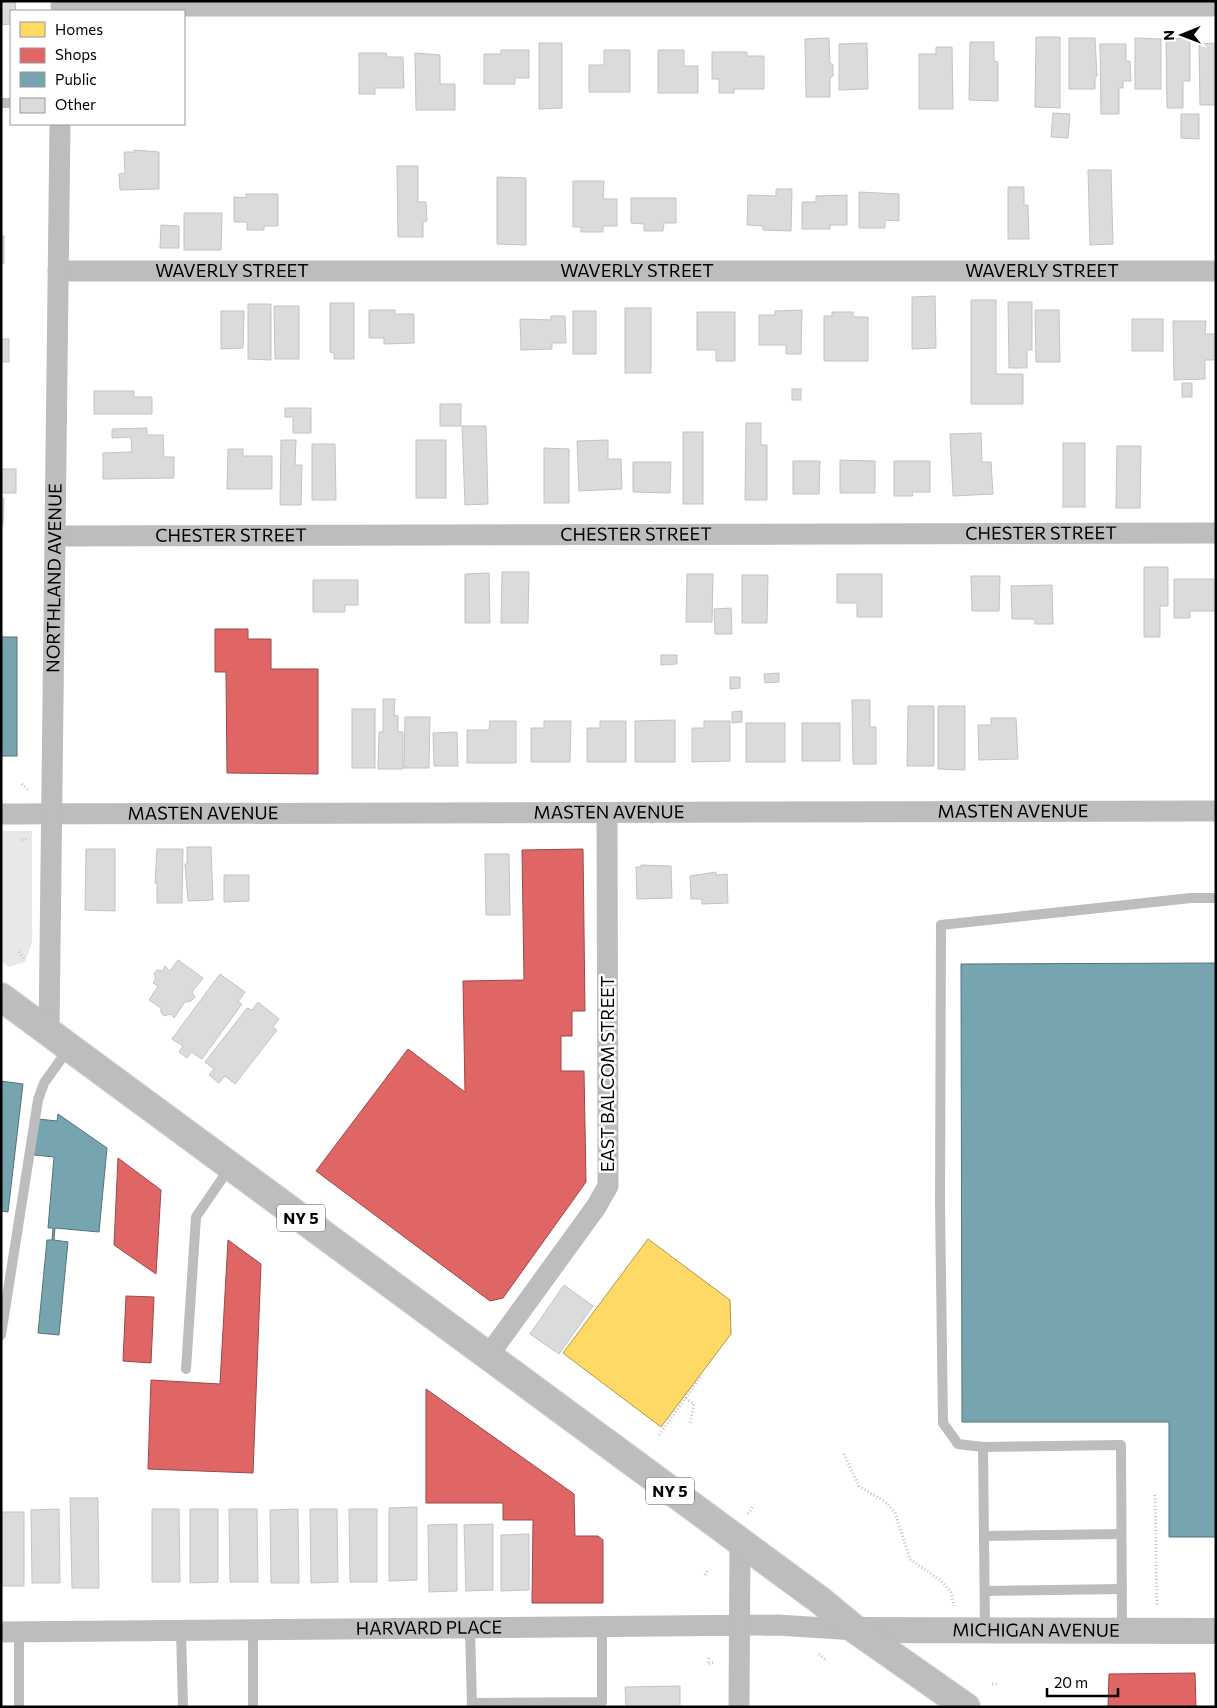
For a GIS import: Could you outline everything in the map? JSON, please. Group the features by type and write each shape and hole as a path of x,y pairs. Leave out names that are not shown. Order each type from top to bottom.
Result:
{"main road":[{"name":"NY 5","path":"1,997 821,1601 856,1630 966,1707"}],"street":[{"path":"61,6 1106,4 1216,6"},
{"name":"NORTHLAND AVENUE","path":"59,1040 52,814 60,125"},
{"name":"WAVERLY STREET","path":"58,271 1216,271"},
{"name":"CHESTER STREET","path":"56,536 1216,533"},
{"name":"MASTEN AVENUE","path":"1,814 1216,811"},
{"name":"EAST BALCOM STREET","path":"488,1356 596,1207 608,1186 607,812"},
{"path":"739,1707 740,1542"},
{"name":"HARVARD PLACE","path":"10,1632 777,1625 856,1630"},
{"name":"MICHIGAN AVENUE","path":"856,1630 1216,1631"}],"lane":[{"path":"1122,1631 1120,1446 983,1447 958,1444 943,1423 940,1203 942,925 1191,898 1216,898"},
{"path":"1,1335 38,1100 59,1040"},
{"path":"186,1369 196,1217 231,1166"},
{"path":"983,1447 986,1630"},
{"path":"984,1536 1121,1534"},
{"path":"985,1591 1122,1589"},
{"path":"470,1628 472,1705 602,1702 602,1627"},
{"path":"253,1630 254,1707"},
{"path":"181,1631 182,1707"},
{"path":"10,1632 19,1707"}],"path":[{"path":"22,784 31,793"},
{"path":"22,840 28,839"},
{"path":"19,952 24,958"},
{"path":"659,1435 702,1375"},
{"path":"686,1398 694,1404 690,1423"},
{"path":"844,1454 859,1486 872,1496 887,1503 895,1513 910,1559 941,1582 951,1592 954,1607"},
{"path":"1155,1495 1157,1606"},
{"path":"748,1514 754,1505"},
{"path":"705,1575 709,1569"},
{"path":"819,1654 828,1661"},
{"path":"708,1658 708,1664 714,1662"},
{"path":"992,1684 1000,1684"}],"shaded area":[{"path":"1,831 32,831 32,943 25,962 9,967 1,961"}],"building: Homes":[{"path":"648,1239 730,1300 731,1334 661,1427 563,1353"}],"building: Shops":[{"path":"215,629 248,629 248,639 271,639 271,669 318,669 318,774 227,773 226,672 215,672"},
{"path":"583,849 585,1011 572,1011 572,1036 561,1036 561,1071 584,1071 586,1182 503,1298 490,1301 316,1171 408,1049 465,1092 463,981 524,980 522,850"},
{"path":"118,1158 161,1190 156,1274 114,1245"},
{"path":"228,1240 261,1264 253,1473 148,1469 151,1380 220,1384"},
{"path":"126,1296 154,1297 151,1363 123,1361"},
{"path":"426,1389 574,1494 575,1536 598,1536 603,1540 603,1603 532,1603 533,1520 503,1520 503,1503 426,1503"},
{"path":"1195,1673 1196,1707 1108,1707 1109,1674"}],"building: Public":[{"path":"1,637 17,637 17,756 1,756"},
{"path":"1216,963 1216,1537 1169,1537 1169,1422 962,1422 961,964"},
{"path":"1,1081 23,1084 8,1212 1,1211"},
{"path":"58,1114 107,1148 99,1232 55,1228 54,1240 68,1242 59,1335 38,1333 47,1240 52,1240 53,1228 48,1228 54,1157 34,1155 38,1119 57,1121"}],"building: Other":[{"path":"15,1 16,10 10,10 10,24 1,25 1,2"},
{"path":"1036,37 1060,37 1060,108 1035,107"},
{"path":"829,38 830,63 833,65 833,76 830,78 830,97 806,97 805,39"},
{"path":"1069,38 1095,38 1097,76 1095,77 1095,89 1069,89"},
{"path":"1135,38 1161,39 1161,89 1135,89"},
{"path":"1190,38 1190,81 1183,81 1183,108 1167,108 1166,39"},
{"path":"970,42 994,42 994,61 998,62 998,101 969,100"},
{"path":"539,43 562,43 562,108 539,109"},
{"path":"867,43 868,89 839,90 839,44"},
{"path":"1216,43 1216,105 1200,105 1199,44"},
{"path":"1100,44 1126,44 1126,61 1130,61 1131,81 1123,81 1123,88 1119,88 1119,114 1101,114"},
{"path":"936,47 952,47 953,109 919,109 919,54 936,54"},
{"path":"501,50 529,50 529,78 515,78 515,84 484,84 484,54 501,54"},
{"path":"604,50 630,50 630,92 589,92 589,65 604,65"},
{"path":"658,50 684,50 684,66 698,66 698,93 658,93"},
{"path":"712,52 747,52 747,56 764,56 764,89 734,89 734,93 719,93 719,79 712,79"},
{"path":"359,53 386,53 387,57 403,57 404,88 375,88 375,94 359,94"},
{"path":"415,53 440,55 440,84 455,84 455,110 416,110"},
{"path":"1053,113 1070,114 1068,138 1051,137"},
{"path":"1181,114 1199,114 1199,139 1181,138"},
{"path":"134,150 159,152 159,189 120,190 119,174 125,173 124,152 134,152"},
{"path":"397,166 418,166 418,202 426,202 427,221 423,222 423,237 398,237"},
{"path":"1088,170 1111,170 1113,244 1090,245"},
{"path":"497,177 526,178 526,245 497,244"},
{"path":"573,181 604,181 603,199 617,199 617,226 603,226 603,232 581,232 581,227 573,227"},
{"path":"1008,187 1024,187 1024,205 1028,205 1029,239 1008,239"},
{"path":"776,189 792,189 791,231 763,230 763,226 747,225 748,195 776,196"},
{"path":"859,192 899,194 899,221 885,220 885,228 859,228"},
{"path":"246,194 278,194 278,226 264,226 264,230 247,230 247,222 234,222 234,197 246,198"},
{"path":"847,195 847,225 830,225 830,229 802,229 802,202 816,202 816,196"},
{"path":"631,198 676,198 676,223 664,223 663,231 644,231 644,224 631,223"},
{"path":"184,213 222,213 221,250 184,250"},
{"path":"161,225 179,226 179,248 160,248"},
{"path":"1,236 4,236 4,263 1,263"},
{"path":"935,296 936,348 912,349 912,297"},
{"path":"971,300 996,300 996,374 1023,374 1023,404 971,404"},
{"path":"1008,302 1032,302 1032,350 1027,350 1027,368 1009,368"},
{"path":"330,303 354,303 354,359 334,359 334,353 330,352"},
{"path":"248,304 271,304 271,360 248,359"},
{"path":"274,306 299,306 299,359 275,359"},
{"path":"625,308 651,308 651,373 625,373"},
{"path":"369,310 395,310 395,314 414,314 414,343 384,344 384,338 369,338"},
{"path":"802,310 801,354 786,354 786,345 759,345 759,315 775,315 775,311"},
{"path":"1035,310 1059,310 1060,362 1036,362"},
{"path":"221,311 244,311 243,348 221,349"},
{"path":"573,311 596,311 596,354 573,354"},
{"path":"697,312 735,312 735,361 716,361 716,350 697,350"},
{"path":"832,312 853,312 853,317 868,317 868,361 824,361 824,316 832,316"},
{"path":"551,316 565,316 566,343 552,343 552,349 521,350 520,319 551,320"},
{"path":"1132,319 1163,319 1163,351 1132,351"},
{"path":"1173,321 1206,321 1205,334 1216,334 1216,360 1205,360 1205,379 1174,380"},
{"path":"1,339 9,339 9,362 1,362"},
{"path":"1182,383 1192,383 1192,397 1182,397"},
{"path":"792,389 801,389 801,400 792,400"},
{"path":"94,391 134,391 134,397 152,397 152,414 94,414"},
{"path":"440,404 461,404 461,426 440,426"},
{"path":"285,408 311,408 311,433 293,433 293,417 285,417"},
{"path":"746,423 761,423 761,445 767,445 767,500 745,500"},
{"path":"462,426 486,426 488,504 465,505"},
{"path":"147,428 147,435 163,435 164,457 174,457 174,478 103,479 103,453 132,452 131,437 112,438 112,429"},
{"path":"683,432 703,432 703,504 683,504"},
{"path":"981,433 982,462 991,462 993,494 953,496 950,434"},
{"path":"281,440 296,440 295,465 302,465 301,505 280,505"},
{"path":"416,440 446,440 446,498 416,498"},
{"path":"608,440 608,459 621,459 622,489 579,491 577,441"},
{"path":"1063,443 1085,443 1085,507 1063,507"},
{"path":"312,444 335,444 336,500 312,500"},
{"path":"1117,446 1141,446 1140,508 1116,508"},
{"path":"544,448 569,449 569,503 544,503"},
{"path":"228,449 243,449 243,456 272,456 272,489 227,489"},
{"path":"840,460 875,461 875,493 840,493"},
{"path":"793,461 820,461 819,494 793,494"},
{"path":"894,461 930,461 930,492 912,492 913,496 894,496"},
{"path":"633,462 671,462 670,493 633,492"},
{"path":"1,469 16,469 16,493 1,493"},
{"path":"1,498 4,498 3,525 1,525"},
{"path":"1144,567 1168,567 1168,606 1160,606 1160,637 1144,637"},
{"path":"502,572 529,572 528,623 501,623"},
{"path":"489,573 490,623 465,623 465,574"},
{"path":"687,574 713,574 712,622 686,622"},
{"path":"837,574 882,574 882,617 857,617 857,603 837,603"},
{"path":"742,575 768,575 767,623 742,623"},
{"path":"971,576 1000,576 999,611 972,611"},
{"path":"1174,579 1216,579 1216,611 1190,611 1190,618 1174,618"},
{"path":"313,580 358,580 358,605 345,605 345,612 313,612"},
{"path":"1052,585 1053,624 1035,624 1035,619 1012,619 1011,586"},
{"path":"731,608 732,634 715,634 714,609"},
{"path":"661,655 677,655 677,664 661,665"},
{"path":"779,673 779,682 765,683 764,674"},
{"path":"730,677 740,677 740,688 730,689"},
{"path":"383,699 395,699 394,715 398,716 398,732 403,732 403,769 378,769 379,732 383,732"},
{"path":"852,700 870,700 870,727 876,727 876,764 853,764"},
{"path":"908,706 934,706 934,766 907,766"},
{"path":"938,706 965,706 965,770 938,769"},
{"path":"352,709 375,709 375,768 352,768"},
{"path":"742,711 742,722 732,723 732,712"},
{"path":"405,717 430,717 429,768 404,768"},
{"path":"991,718 1016,718 1018,759 979,760 978,725 991,725"},
{"path":"675,720 675,762 635,762 635,721"},
{"path":"490,721 516,721 516,763 467,763 467,730 489,730"},
{"path":"544,721 571,721 570,762 531,762 531,728 544,728"},
{"path":"600,721 626,721 626,762 587,762 587,728 600,728"},
{"path":"704,721 730,721 730,761 692,762 692,728 704,728"},
{"path":"746,723 785,723 785,762 746,762"},
{"path":"802,723 840,723 840,761 802,761"},
{"path":"457,732 458,766 434,766 433,733"},
{"path":"187,847 211,847 213,900 188,901 185,864 187,864"},
{"path":"86,849 115,849 115,911 85,910"},
{"path":"157,849 183,849 182,903 157,903 157,883 155,883"},
{"path":"485,854 509,854 510,915 486,915"},
{"path":"641,865 671,866 672,898 637,899 636,867 641,867"},
{"path":"716,872 716,875 727,874 728,903 702,904 702,899 691,899 690,876"},
{"path":"224,875 249,875 249,901 224,902"},
{"path":"178,960 203,978 192,992 195,997 191,1001 185,1002 174,1018 170,1014 164,1016 161,1008 149,1000 158,986 153,983 156,978 154,974 157,970 163,971 165,966 170,971"},
{"path":"220,974 245,992 238,1002 242,1004 202,1059 191,1052 187,1058 179,1052 183,1046 172,1039"},
{"path":"258,1002 279,1019 273,1027 277,1030 235,1084 225,1076 219,1083 209,1075 214,1069 205,1062 247,1008 252,1010"},
{"path":"564,1285 593,1306 559,1354 530,1334"},
{"path":"70,1498 98,1498 99,1588 72,1588"},
{"path":"417,1507 417,1580 389,1581 389,1508"},
{"path":"59,1509 60,1583 32,1583 31,1510"},
{"path":"152,1509 179,1509 180,1582 152,1582"},
{"path":"190,1509 218,1509 218,1582 190,1583"},
{"path":"229,1509 257,1509 258,1582 230,1582"},
{"path":"298,1509 299,1583 271,1583 270,1510"},
{"path":"310,1509 337,1509 338,1582 311,1583"},
{"path":"349,1509 377,1509 377,1582 350,1582"},
{"path":"1,1512 24,1512 24,1586 1,1586"},
{"path":"457,1524 457,1591 429,1592 428,1525"},
{"path":"493,1524 493,1590 466,1591 464,1525"},
{"path":"529,1534 529,1590 501,1591 501,1535"},
{"path":"680,1686 680,1707 626,1707 625,1687"}]}
